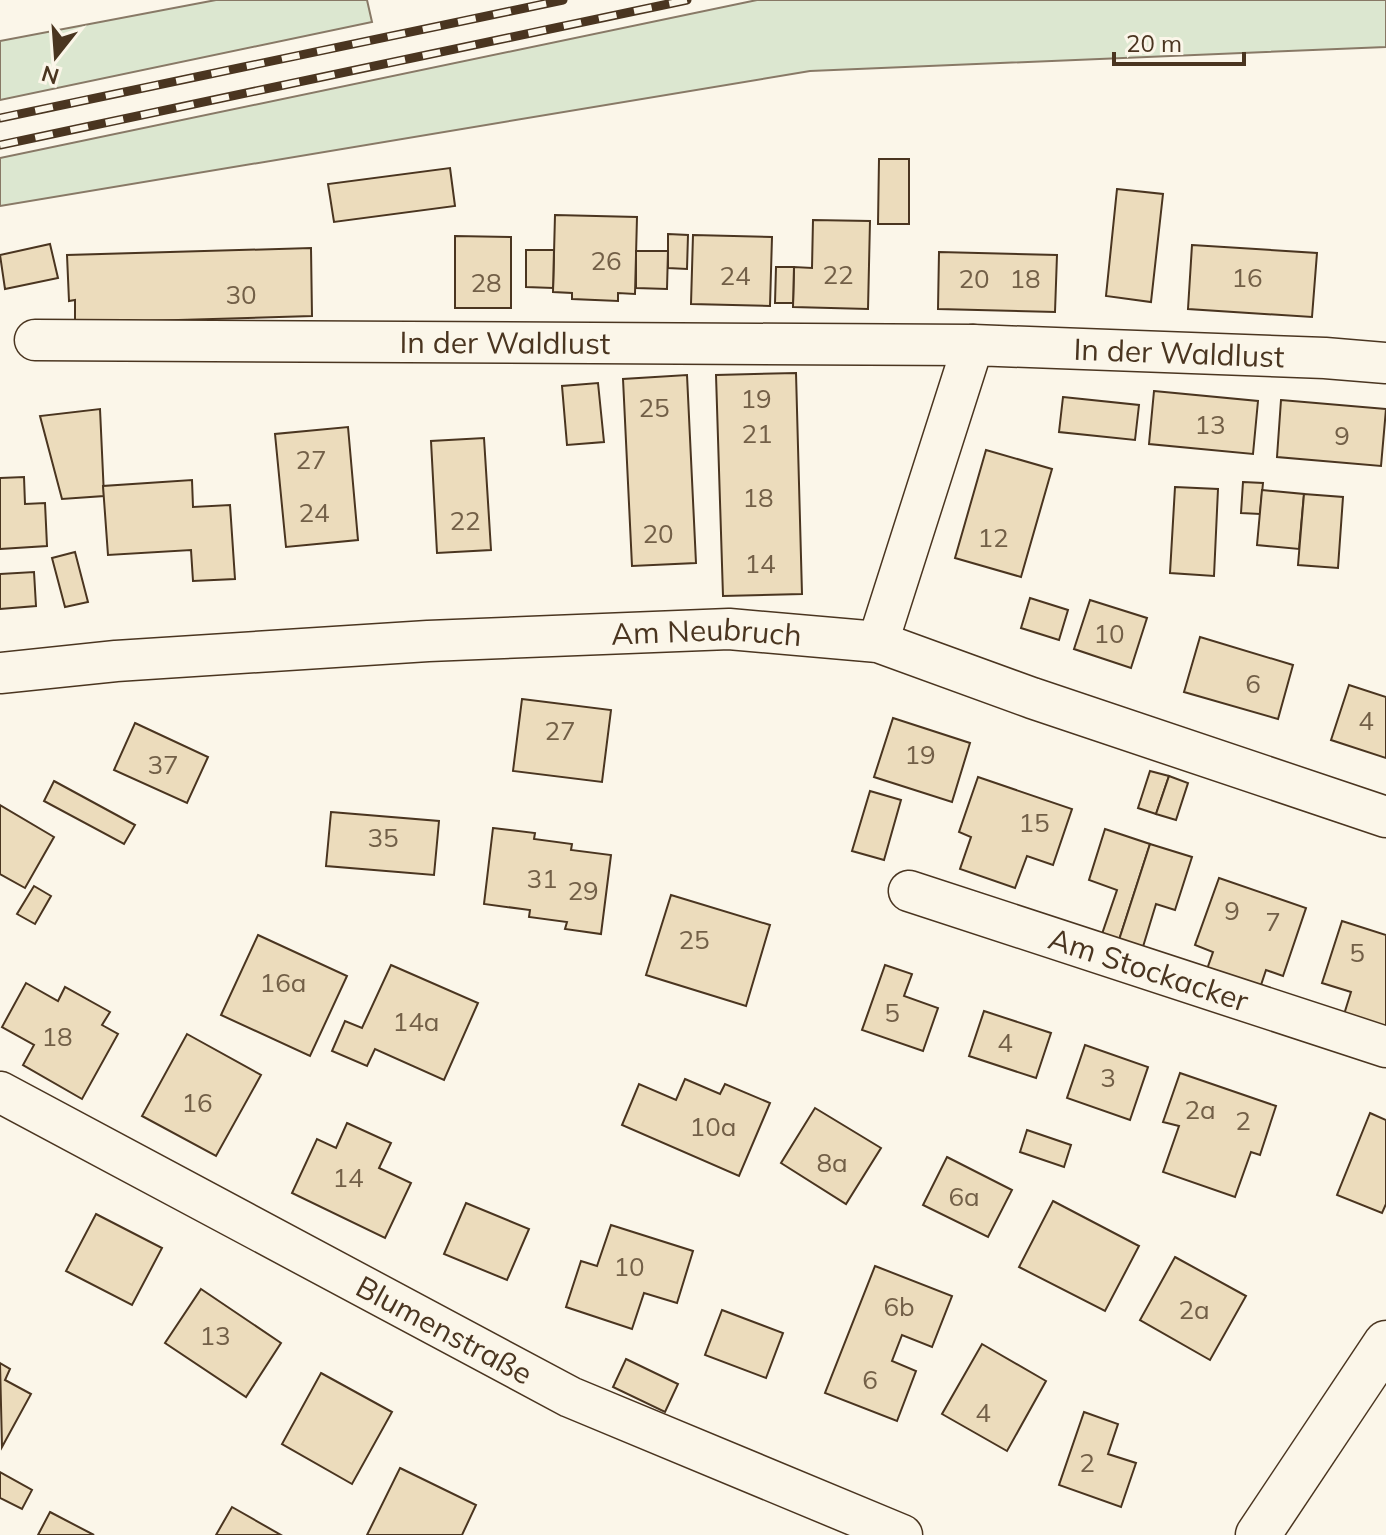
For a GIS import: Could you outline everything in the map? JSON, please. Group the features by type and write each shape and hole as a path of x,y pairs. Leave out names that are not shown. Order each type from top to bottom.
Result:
{"street":[{"name":"In der Waldlust","path":"35,340 973,345 1386,363"},
{"path":"878,642 973,345"},
{"name":"Am Neubruch","path":"0,673 116,661 428,641 729,629 878,642 1032,698 1386,817"},
{"name":"Am Stockacker","path":"909,891 1386,1047"},
{"name":"Blumenstraße","path":"0,1092 570,1397 902,1535"},
{"path":"1258,1535 1386,1343"}],"green space":[{"path":"216,0 367,0 372,22 0,100 0,41"},
{"path":"757,0 1386,0 1386,47 810,71 0,206 0,158"}],"building":[{"path":"879,159 909,159 909,224 878,224"},
{"path":"450,168 455,206 334,222 328,184"},
{"path":"1117,189 1163,194 1151,302 1106,296"},
{"path":"555,215 637,217 635,294 618,293 618,301 572,299 572,293 553,292"},
{"path":"813,220 870,221 868,309 793,307 794,267 812,268"},
{"path":"668,234 688,235 687,269 668,268"},
{"path":"693,235 772,237 770,306 691,304"},
{"path":"455,236 511,237 511,308 455,308"},
{"path":"50,244 58,278 5,289 0,255"},
{"path":"1192,245 1317,253 1312,317 1188,309"},
{"path":"311,248 312,316 75,323 75,300 69,301 67,255"},
{"path":"526,250 554,250 553,288 526,287"},
{"path":"636,251 668,251 667,289 636,288"},
{"path":"939,252 1057,255 1055,312 938,309"},
{"path":"776,267 794,267 793,303 775,303"},
{"path":"796,373 802,594 723,596 716,375"},
{"path":"687,375 696,563 632,566 623,379"},
{"path":"598,383 604,442 567,445 562,386"},
{"path":"1154,391 1258,401 1253,454 1149,444"},
{"path":"1063,397 1139,405 1135,440 1059,432"},
{"path":"1281,400 1386,409 1381,466 1277,457"},
{"path":"100,409 104,496 62,499 40,416"},
{"path":"348,427 358,540 286,547 275,434"},
{"path":"484,438 491,550 437,553 431,441"},
{"path":"986,450 1052,469 1021,577 955,558"},
{"path":"24,477 25,504 45,503 47,546 0,549 0,478"},
{"path":"192,480 193,507 230,505 235,579 193,581 191,550 108,555 103,486"},
{"path":"1243,482 1263,483 1260,514 1241,513"},
{"path":"1175,487 1218,489 1214,576 1170,573"},
{"path":"1262,490 1304,494 1299,549 1257,545"},
{"path":"1304,494 1343,497 1338,568 1298,565"},
{"path":"75,552 88,602 65,607 52,558"},
{"path":"34,572 36,606 0,609 0,574"},
{"path":"1030,598 1068,610 1059,640 1021,628"},
{"path":"1090,600 1147,618 1131,668 1074,649"},
{"path":"1200,637 1293,665 1278,719 1184,692"},
{"path":"1349,685 1386,697 1386,758 1331,740"},
{"path":"522,699 611,710 602,782 513,771"},
{"path":"893,718 970,743 952,802 874,777"},
{"path":"135,723 208,757 187,803 114,770"},
{"path":"1150,771 1169,776 1156,814 1138,808"},
{"path":"1169,776 1188,783 1176,820 1156,814"},
{"path":"978,777 1072,809 1053,865 1027,856 1015,888 960,869 971,837 959,832"},
{"path":"54,781 135,825 124,844 44,801"},
{"path":"870,791 901,800 884,860 852,851"},
{"path":"0,805 54,837 25,888 0,874"},
{"path":"331,812 439,821 434,875 326,866"},
{"path":"493,828 535,833 534,839 572,844 571,850 611,855 601,934 565,929 567,922 529,917 530,910 484,904"},
{"path":"1105,829 1150,844 1118,943 1101,937 1117,890 1089,880"},
{"path":"1150,844 1192,857 1175,910 1156,904 1142,950 1118,943"},
{"path":"1219,878 1306,908 1283,976 1266,970 1258,994 1205,975 1213,952 1195,945"},
{"path":"34,886 51,896 35,924 17,914"},
{"path":"671,895 770,925 746,1006 646,975"},
{"path":"1342,921 1386,935 1386,1038 1341,1024 1351,992 1322,983"},
{"path":"258,935 347,976 310,1056 221,1015"},
{"path":"391,965 478,1003 444,1080 375,1049 367,1066 332,1051 345,1021 362,1028"},
{"path":"885,965 912,974 904,996 938,1008 923,1051 862,1030"},
{"path":"26,983 58,1001 65,987 110,1012 102,1025 118,1034 82,1099 23,1065 34,1045 2,1027"},
{"path":"984,1011 1051,1033 1036,1078 969,1056"},
{"path":"187,1034 261,1075 216,1156 142,1116"},
{"path":"1085,1045 1148,1067 1130,1120 1067,1098"},
{"path":"1180,1073 1276,1106 1260,1155 1251,1152 1235,1197 1163,1172 1179,1126 1163,1122"},
{"path":"685,1079 720,1094 725,1084 770,1103 739,1176 622,1125 639,1084 676,1100"},
{"path":"815,1108 881,1148 846,1204 781,1163"},
{"path":"1370,1113 1386,1120 1386,1204 1382,1213 1337,1195"},
{"path":"347,1123 391,1143 379,1168 411,1183 385,1238 292,1193 317,1139 336,1148"},
{"path":"1027,1130 1071,1145 1064,1167 1020,1152"},
{"path":"947,1157 1012,1190 988,1237 923,1205"},
{"path":"1053,1201 1139,1246 1105,1311 1019,1267"},
{"path":"466,1203 529,1229 507,1280 444,1254"},
{"path":"96,1214 162,1248 132,1305 66,1271"},
{"path":"611,1225 693,1251 677,1303 644,1293 632,1329 566,1307 581,1261 597,1266"},
{"path":"1175,1257 1246,1296 1210,1360 1140,1320"},
{"path":"875,1266 952,1296 932,1347 902,1335 892,1361 916,1371 897,1421 825,1393"},
{"path":"201,1289 281,1343 246,1397 165,1343"},
{"path":"722,1310 783,1333 766,1378 705,1355"},
{"path":"982,1344 1046,1381 1007,1451 942,1414"},
{"path":"626,1359 678,1384 665,1412 613,1387"},
{"path":"0,1363 10,1369 5,1380 31,1394 2,1447"},
{"path":"321,1373 392,1412 352,1484 282,1444"},
{"path":"1084,1412 1118,1424 1108,1454 1136,1463 1121,1507 1059,1485"},
{"path":"400,1468 476,1505 462,1535 367,1535"},
{"path":"0,1472 32,1490 22,1509 0,1498"},
{"path":"232,1507 281,1535 216,1535"},
{"path":"50,1512 94,1535 38,1535"}],"railway":[{"path":"0,118 563,0"},
{"path":"0,145 687,0"}]}
